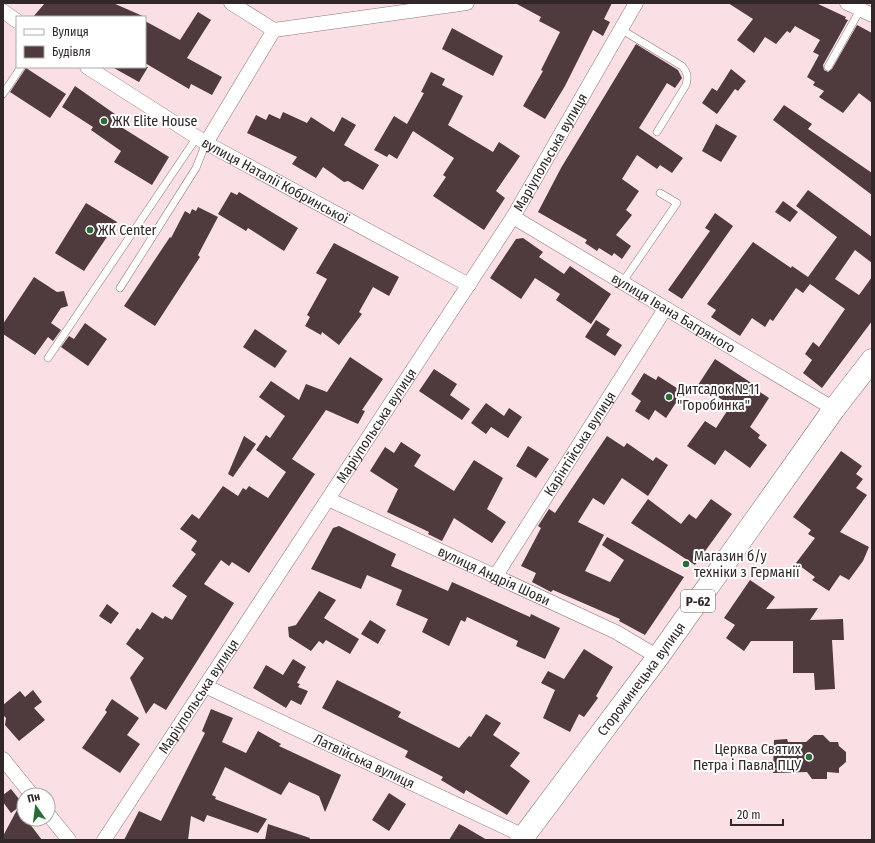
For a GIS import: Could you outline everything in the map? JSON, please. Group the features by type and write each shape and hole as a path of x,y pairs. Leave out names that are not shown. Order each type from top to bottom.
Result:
{"main road":[{"name":"Сторожинецька вулиця","path":"522,838 658,657 834,409 872,360"}],"street":[{"path":"231,3 274,30 467,3"},
{"name":"Маріупольська вулиця","path":"104,840 513,217 622,30 636,3"},
{"path":"847,3 866,13"},
{"path":"3,11 16,20"},
{"path":"201,140 274,30"},
{"name":"вулиця Наталії Кобринської","path":"89,68 201,140 469,285"},
{"name":"вулиця Івана Багряного","path":"513,217 834,409"},
{"name":"Карінтійська вулиця","path":"495,577 665,309"},
{"name":"вулиця Андрія Шови","path":"328,499 616,632 658,657"},
{"name":"Латвійська вулиця","path":"205,686 522,838"},
{"path":"3,759 26,787"},
{"path":"56,824 69,840"}],"lane":[{"path":"828,67 866,13"},
{"path":"622,30 682,66 686,71 688,77 686,85 657,132"},
{"path":"3,94 20,68"},
{"path":"120,288 196,168 201,140"},
{"path":"48,358 201,140"},
{"path":"622,283 677,203 660,193"}],"building":[{"path":"45,3 113,3 143,16 34,16"},
{"path":"515,3 612,3 604,19 610,22 603,36 593,30 565,86 545,119 523,106 543,71 541,70 560,32 539,21 541,17"},
{"path":"728,3 816,3 846,17 845,19 848,20 823,65 824,70 828,72 832,69 857,25 872,33 872,103 859,93 843,113 819,97 824,91 813,85 815,82 807,77 819,55 813,52 820,40 795,26 790,33 787,31 776,44 765,37 754,53 737,40 753,19"},
{"path":"198,12 211,20 187,58 222,77 212,95 191,84 189,89 146,64 146,22 180,40"},
{"path":"452,28 503,56 493,76 442,49"},
{"path":"636,44 678,70 682,78 675,88 667,83 639,128 683,158 672,173 660,165 657,169 637,155 622,179 639,191 626,210 632,215 616,235 631,246 622,259 614,253 612,256 599,248 597,251 585,243 587,240 538,212 561,168"},
{"path":"148,67 139,82 114,68"},
{"path":"26,68 66,94 50,118 10,92"},
{"path":"731,69 746,81 738,91 735,89 717,114 702,103 712,88 717,91"},
{"path":"431,72 445,79 442,85 463,96 448,125 493,152 499,142 520,156 496,191 505,198 484,230 433,196 446,177 443,175 454,158 413,131 397,159 389,154 387,157 374,150 394,116 407,124 424,93 421,92"},
{"path":"75,86 122,119 118,125 169,157 152,185 114,162 121,151 91,130 93,127 62,107"},
{"path":"784,105 812,124 808,129 872,173 872,195 773,120"},
{"path":"283,112 307,123 311,117 334,132 342,117 356,125 344,145 379,165 363,190 348,181 344,182 323,167 316,178 292,164 297,157 247,133 256,115 266,120 269,114 280,119"},
{"path":"716,124 737,136 721,162 702,151"},
{"path":"808,190 872,237 872,263 855,250 835,279 859,295 872,277 872,321 822,388 803,373 812,360 805,354 813,342 819,347 845,309 810,284 803,293 796,288 773,321 770,319 765,327 752,318 740,336 711,317 716,310 707,304 753,242 791,268 792,266 808,277 837,237 796,206"},
{"path":"231,192 237,195 239,192 298,228 284,251 248,228 246,231 218,214"},
{"path":"783,201 798,212 790,222 775,212"},
{"name":"ЖК Center","path":"86,203 117,222 84,271 55,253"},
{"path":"198,207 218,217 198,255 200,257 155,326 124,306 170,237 171,238 185,211 190,214 192,209 196,211"},
{"path":"715,213 733,226 682,299 668,290 710,231 705,228"},
{"path":"523,238 543,252 539,257 564,274 570,266 611,294 591,324 556,300 560,294 535,278 521,299 490,278 516,239"},
{"path":"334,243 399,277 389,296 373,287 359,312 362,314 339,345 322,332 321,335 305,326 310,317 307,315 327,279 316,273"},
{"path":"34,277 57,292 64,291 68,306 61,308 51,323 61,330 53,341 48,337 35,355 3,334 3,324"},
{"path":"596,320 610,329 606,335 622,345 615,356 585,337"},
{"path":"85,323 107,339 88,366 61,347 69,336 74,339"},
{"path":"255,329 287,351 275,368 243,347"},
{"path":"350,357 383,379 362,410 365,411 358,424 326,410 292,459 315,474 249,573 232,562 229,566 221,560 204,584 234,603 166,710 154,703 146,714 130,678 144,658 126,644 137,628 140,630 152,612 163,619 165,616 172,620 187,596 172,586 196,554 191,550 197,541 180,529 192,514 199,519 223,486 238,496 243,488 246,490 249,486 268,498 286,472 256,450 266,435 270,438 285,416 259,397 271,381 299,400 306,384 327,392"},
{"path":"715,359 753,384 751,386 769,398 750,427 760,435 758,438 767,445 750,468 725,450 715,465 687,446 705,421 716,428 731,405 698,385"},
{"path":"434,369 457,384 450,395 470,409 462,420 419,391"},
{"path":"644,373 656,380 658,376 683,392 666,418 655,410 649,420 635,411 641,401 631,394"},
{"path":"486,403 504,416 509,408 522,417 508,438 491,427 486,434 471,423"},
{"path":"244,436 256,444 233,477 228,474"},
{"path":"607,436 624,447 627,443 653,461 656,457 668,465 648,496 622,478 604,505 593,498 578,522 604,535 585,571 610,582 624,560 602,545 607,537 684,577 645,635 619,621 620,619 553,590 551,592 532,582 536,573 521,566 541,528 538,526 549,509 555,513"},
{"path":"401,442 421,455 414,466 454,491 474,460 503,478 487,509 506,522 492,543 454,518 442,541 428,534 429,532 387,512 398,489 370,471 385,447 394,453"},
{"path":"528,446 549,459 536,478 516,466"},
{"path":"841,451 862,466 856,474 863,479 856,488 867,495 840,532 869,547 863,561 849,580 840,575 829,591 812,580 815,577 796,563 815,538 808,534 811,530 793,517"},
{"path":"648,499 681,524 689,514 696,519 711,499 732,514 695,565 631,523"},
{"path":"339,526 396,554 391,566 448,591 452,582 530,617 531,614 560,628 545,659 516,646 518,641 467,617 465,622 461,620 449,646 422,632 428,619 396,605 402,590 367,575 361,589 311,569 333,528"},
{"path":"750,580 775,597 766,609 818,608 810,620 843,619 844,640 832,640 835,689 815,690 814,673 793,673 793,641 751,641 744,651 726,638 735,625 724,618"},
{"path":"319,591 336,600 324,618 359,639 350,654 326,640 323,644 319,641 311,651 289,637 288,627 296,625"},
{"path":"107,604 119,613 111,624 99,616"},
{"path":"370,620 386,630 378,644 361,634"},
{"path":"584,649 613,667 596,696 598,698 584,717 579,714 570,732 543,718 555,690 541,683 548,671 564,679"},
{"path":"293,659 306,667 297,683 300,684 298,687 308,691 301,705 291,700 286,708 253,688 266,665 283,675"},
{"path":"337,680 401,712 398,717 459,748 469,736 471,737 486,714 501,723 493,735 520,753 510,766 530,781 507,815 466,790 464,794 441,780 443,777 405,757 408,751 322,708"},
{"path":"33,690 42,702 34,708 45,720 19,741 5,725 6,718 3,715 3,705 20,691 25,697"},
{"path":"112,699 139,718 127,735 140,744 120,773 82,748 107,712 105,710"},
{"path":"211,709 233,718 222,742 246,753 258,731 281,744 279,746 341,775 325,812 319,796 289,782 281,795 225,767 212,795 216,797 215,799 267,819 258,833 207,815 204,822 191,816 188,840 124,840 139,811 161,821 205,733 202,731"},
{"name":"Церква Святих Петра і Павла ПЦУ","path":"814,735 823,735 830,742 838,742 839,746 846,752 846,762 839,768 839,773 827,772 827,779 812,779 807,772 773,773 774,740 787,739 788,742 806,742"},
{"path":"11,789 16,795 16,809 11,813 3,802 3,795"},
{"path":"389,793 406,804 389,831 372,820"},
{"path":"16,812 16,827 32,827 42,840 3,840 3,836"},
{"path":"268,824 310,838 309,840 265,840"},
{"path":"459,824 465,827 487,840 449,840"}],"place":[{"name":"ЖК Elite House","path":"104,121"},
{"name":"ЖК Center","path":"90,230"},
{"name":"Дитсадок №11 \"Горобинка\"","path":"669,397"},
{"name":"Магазин б/у техніки з Германії","path":"686,564"},
{"name":"Церква Святих Петра і Павла ПЦУ","path":"809,757"}]}
